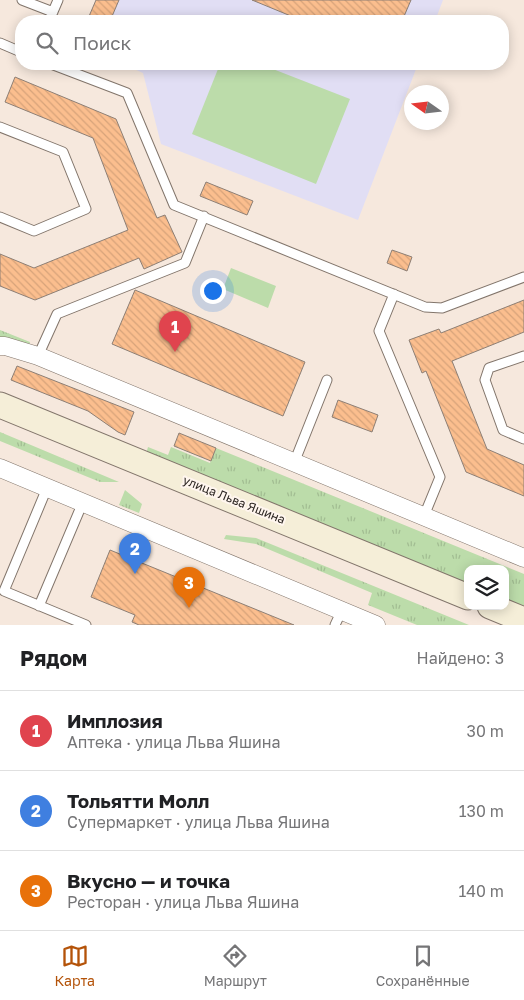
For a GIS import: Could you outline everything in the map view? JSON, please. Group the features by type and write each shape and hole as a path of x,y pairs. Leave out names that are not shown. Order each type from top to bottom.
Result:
{"main road":[{"name":"улица Льва Яшина","path":"0,405 464,595"},
{"path":"500,610 524,620"}],"street":[{"path":"0,346 38,356 524,558"},
{"path":"0,468 83,502 338,618 376,625"}],"lane":[{"path":"22,0 48,15"},
{"path":"52,15 58,0"},
{"path":"0,43 15,49"},
{"path":"67,70 127,93 174,205 425,307 442,308 524,277"},
{"path":"0,127 63,152 86,209 34,231 0,217"},
{"path":"38,356 56,314 185,263 204,216"},
{"path":"394,294 379,331 440,477 424,516"},
{"path":"524,356 489,368 485,380 502,430 524,439"},
{"path":"294,463 327,380"},
{"path":"48,488 4,591 86,625"},
{"path":"39,606 83,502"}],"shaded area":[{"path":"96,0 443,0 437,15 90,15"},
{"path":"136,70 416,70 410,85 404,85 404,100 358,220 161,144 143,73"}],"green space":[{"path":"218,70 275,70 350,99 316,184 192,134"},
{"path":"231,268 276,286 268,308 223,289"},
{"path":"0,330 30,342 29,346 0,342"},
{"path":"0,432 119,482 100,482 0,441"},
{"path":"148,447 168,455 171,447 210,463 216,448 502,565 464,565 464,584 146,454"},
{"path":"125,490 142,504 139,513 119,505"},
{"path":"226,535 256,538 469,625 417,625 368,605 372,593 256,544 224,539"},
{"path":"509,568 524,574 524,609 509,603"}],"building":[{"path":"96,0 119,0 113,15 90,15"},
{"path":"252,0 411,0 405,15 288,15"},
{"path":"15,77 116,119 157,218 165,215 182,252 144,269 139,258 35,300 0,286 0,254 34,268 128,230 93,138 5,102"},
{"path":"206,182 253,201 247,215 200,196"},
{"path":"392,250 412,257 407,271 387,263"},
{"path":"135,290 305,362 283,416 112,344"},
{"path":"524,300 524,332 452,361 487,449 524,465 524,496 466,472 426,371 422,373 409,340 439,329 441,333"},
{"path":"17,366 134,412 125,435 88,411 11,380"},
{"path":"338,400 378,415 372,432 332,417"},
{"path":"179,433 216,448 211,461 174,446"},
{"path":"110,550 294,625 139,625 132,622 135,615 91,597"}],"place":[{"name":"Имплозия","path":"175,352"},
{"name":"Тольятти Молл","path":"135,574"},
{"name":"Вкусно — и точка","path":"189,608"}]}
